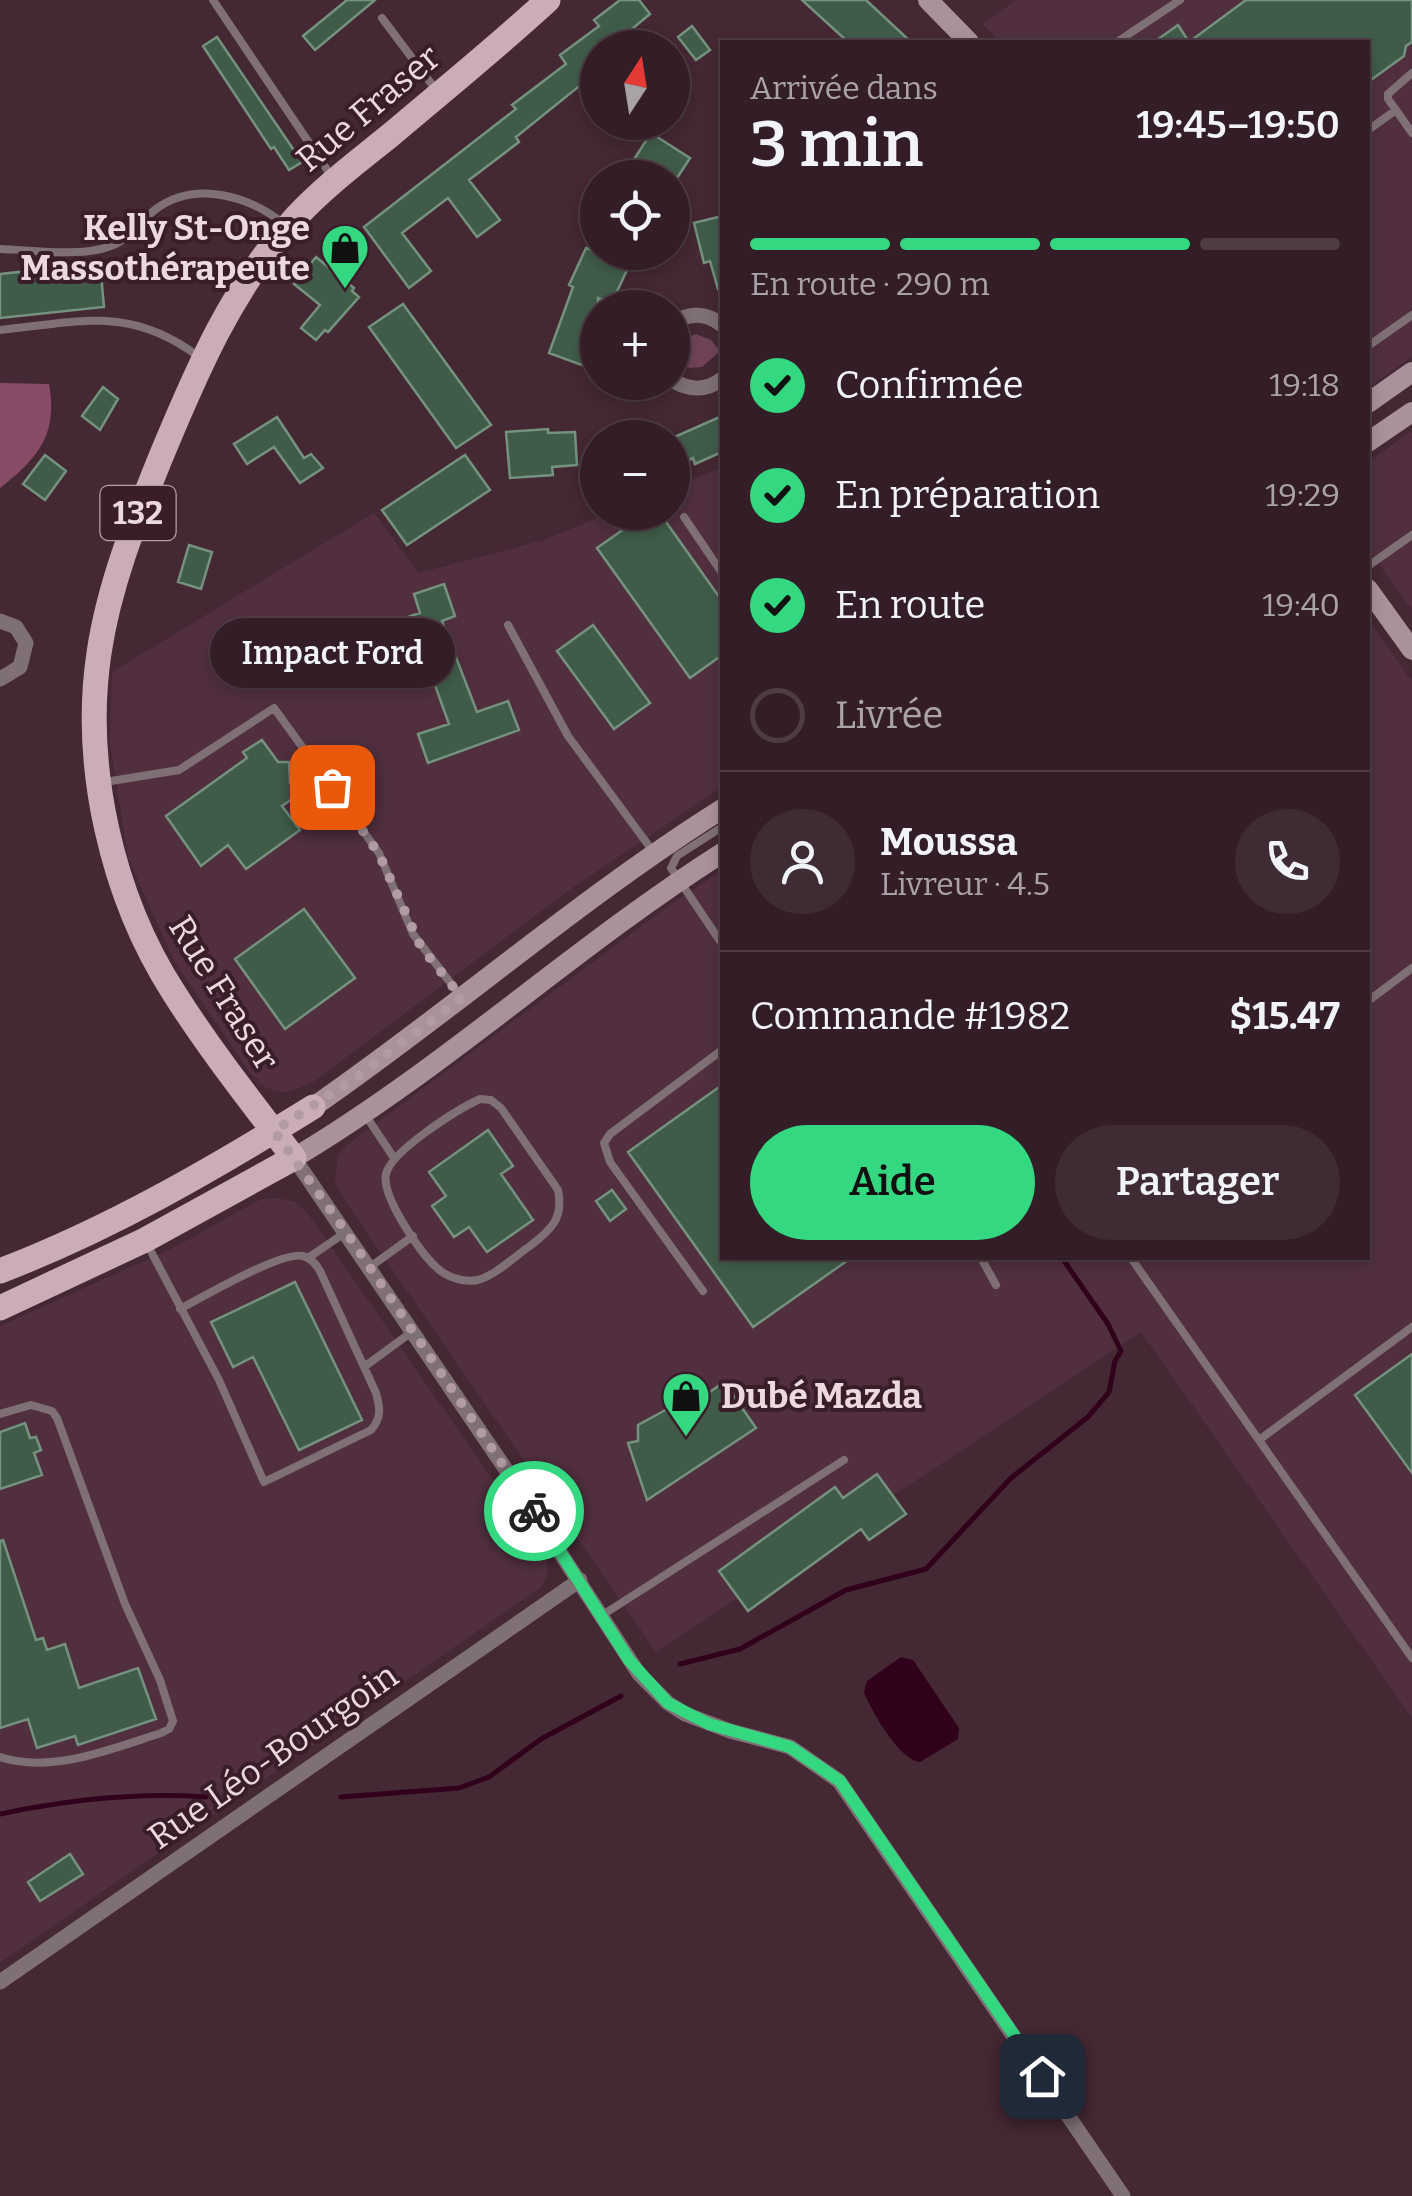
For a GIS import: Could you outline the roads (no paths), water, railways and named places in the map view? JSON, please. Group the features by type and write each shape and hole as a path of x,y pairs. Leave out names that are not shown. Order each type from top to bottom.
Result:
{"main road":[{"path":"928,0 967,40"},
{"name":"Rue Fraser","path":"294,1158 192,1020 156,961 123,882 100,783 96,695 106,614 130,534 202,360 243,285 288,227 334,180 440,94 540,3"},
{"path":"1370,402 1412,372"},
{"path":"1370,441 1412,412"},
{"path":"1370,592 1412,650"},
{"path":"0,1271 118,1218 313,1107 655,854 720,810"},
{"path":"0,1308 145,1240 294,1158 364,1113 720,854"}],"street":[{"path":"690,316 704,315 720,323"},
{"path":"690,387 709,388 720,380"},
{"path":"0,621 16,627 26,643 20,667 0,679"},
{"path":"294,1158 580,1580 639,1674 668,1703 709,1724 790,1747 840,1781 1123,2196"},
{"name":"Rue Léo-Bourgoin","path":"0,1982 580,1580"}],"lane":[{"path":"213,0 334,180"},
{"path":"1121,40 1180,0"},
{"path":"382,18 440,94"},
{"path":"1412,73 1388,94 1388,100 1412,134"},
{"path":"1370,129 1396,110"},
{"path":"0,249 61,252 106,248 129,236 156,209 183,196 212,194 250,201 288,227"},
{"path":"1370,345 1412,315"},
{"path":"0,330 124,321 168,336 202,360"},
{"path":"690,526 720,570"},
{"path":"1370,565 1412,535"},
{"path":"508,625 568,736 655,854"},
{"path":"100,783 179,770 274,708 379,854 421,947 462,998"},
{"path":"720,827 673,859 671,868 720,941"},
{"path":"1370,1000 1412,968"},
{"path":"704,1291 610,1162 604,1143 610,1134 720,1052"},
{"path":"480,1099 490,1100 500,1108 558,1190 559,1218 546,1234 479,1280 464,1280 437,1269 413,1236 385,1184 386,1171 394,1158 466,1106 480,1099"},
{"path":"364,1113 394,1158"},
{"path":"308,1258 346,1232"},
{"path":"370,1267 413,1236"},
{"path":"145,1240 180,1309 219,1380 264,1482 371,1430 378,1422 381,1410 364,1367 320,1271 308,1258 280,1259 180,1309"},
{"path":"982,1260 996,1285"},
{"path":"1132,1260 1412,1658"},
{"path":"1259,1440 1412,1327"},
{"path":"364,1367 413,1331"},
{"path":"0,1414 32,1405 52,1410 57,1418 173,1721 161,1734 87,1756 36,1762 0,1757"},
{"path":"601,1616 844,1460"}],"waterway":[{"path":"680,1664 740,1649 846,1590 926,1569 1011,1478 1088,1417 1109,1392 1121,1351 1108,1324 1063,1260"},
{"path":"341,1797 459,1788 489,1777 541,1739 621,1696"},
{"path":"0,1814 102,1798 206,1797"}],"place":[{"name":"Kelly St-Onge Massothérapeute","path":"345,290"},
{"name":"Impact Ford","path":"332,787"},
{"name":"Dubé Mazda","path":"686,1438"}]}
